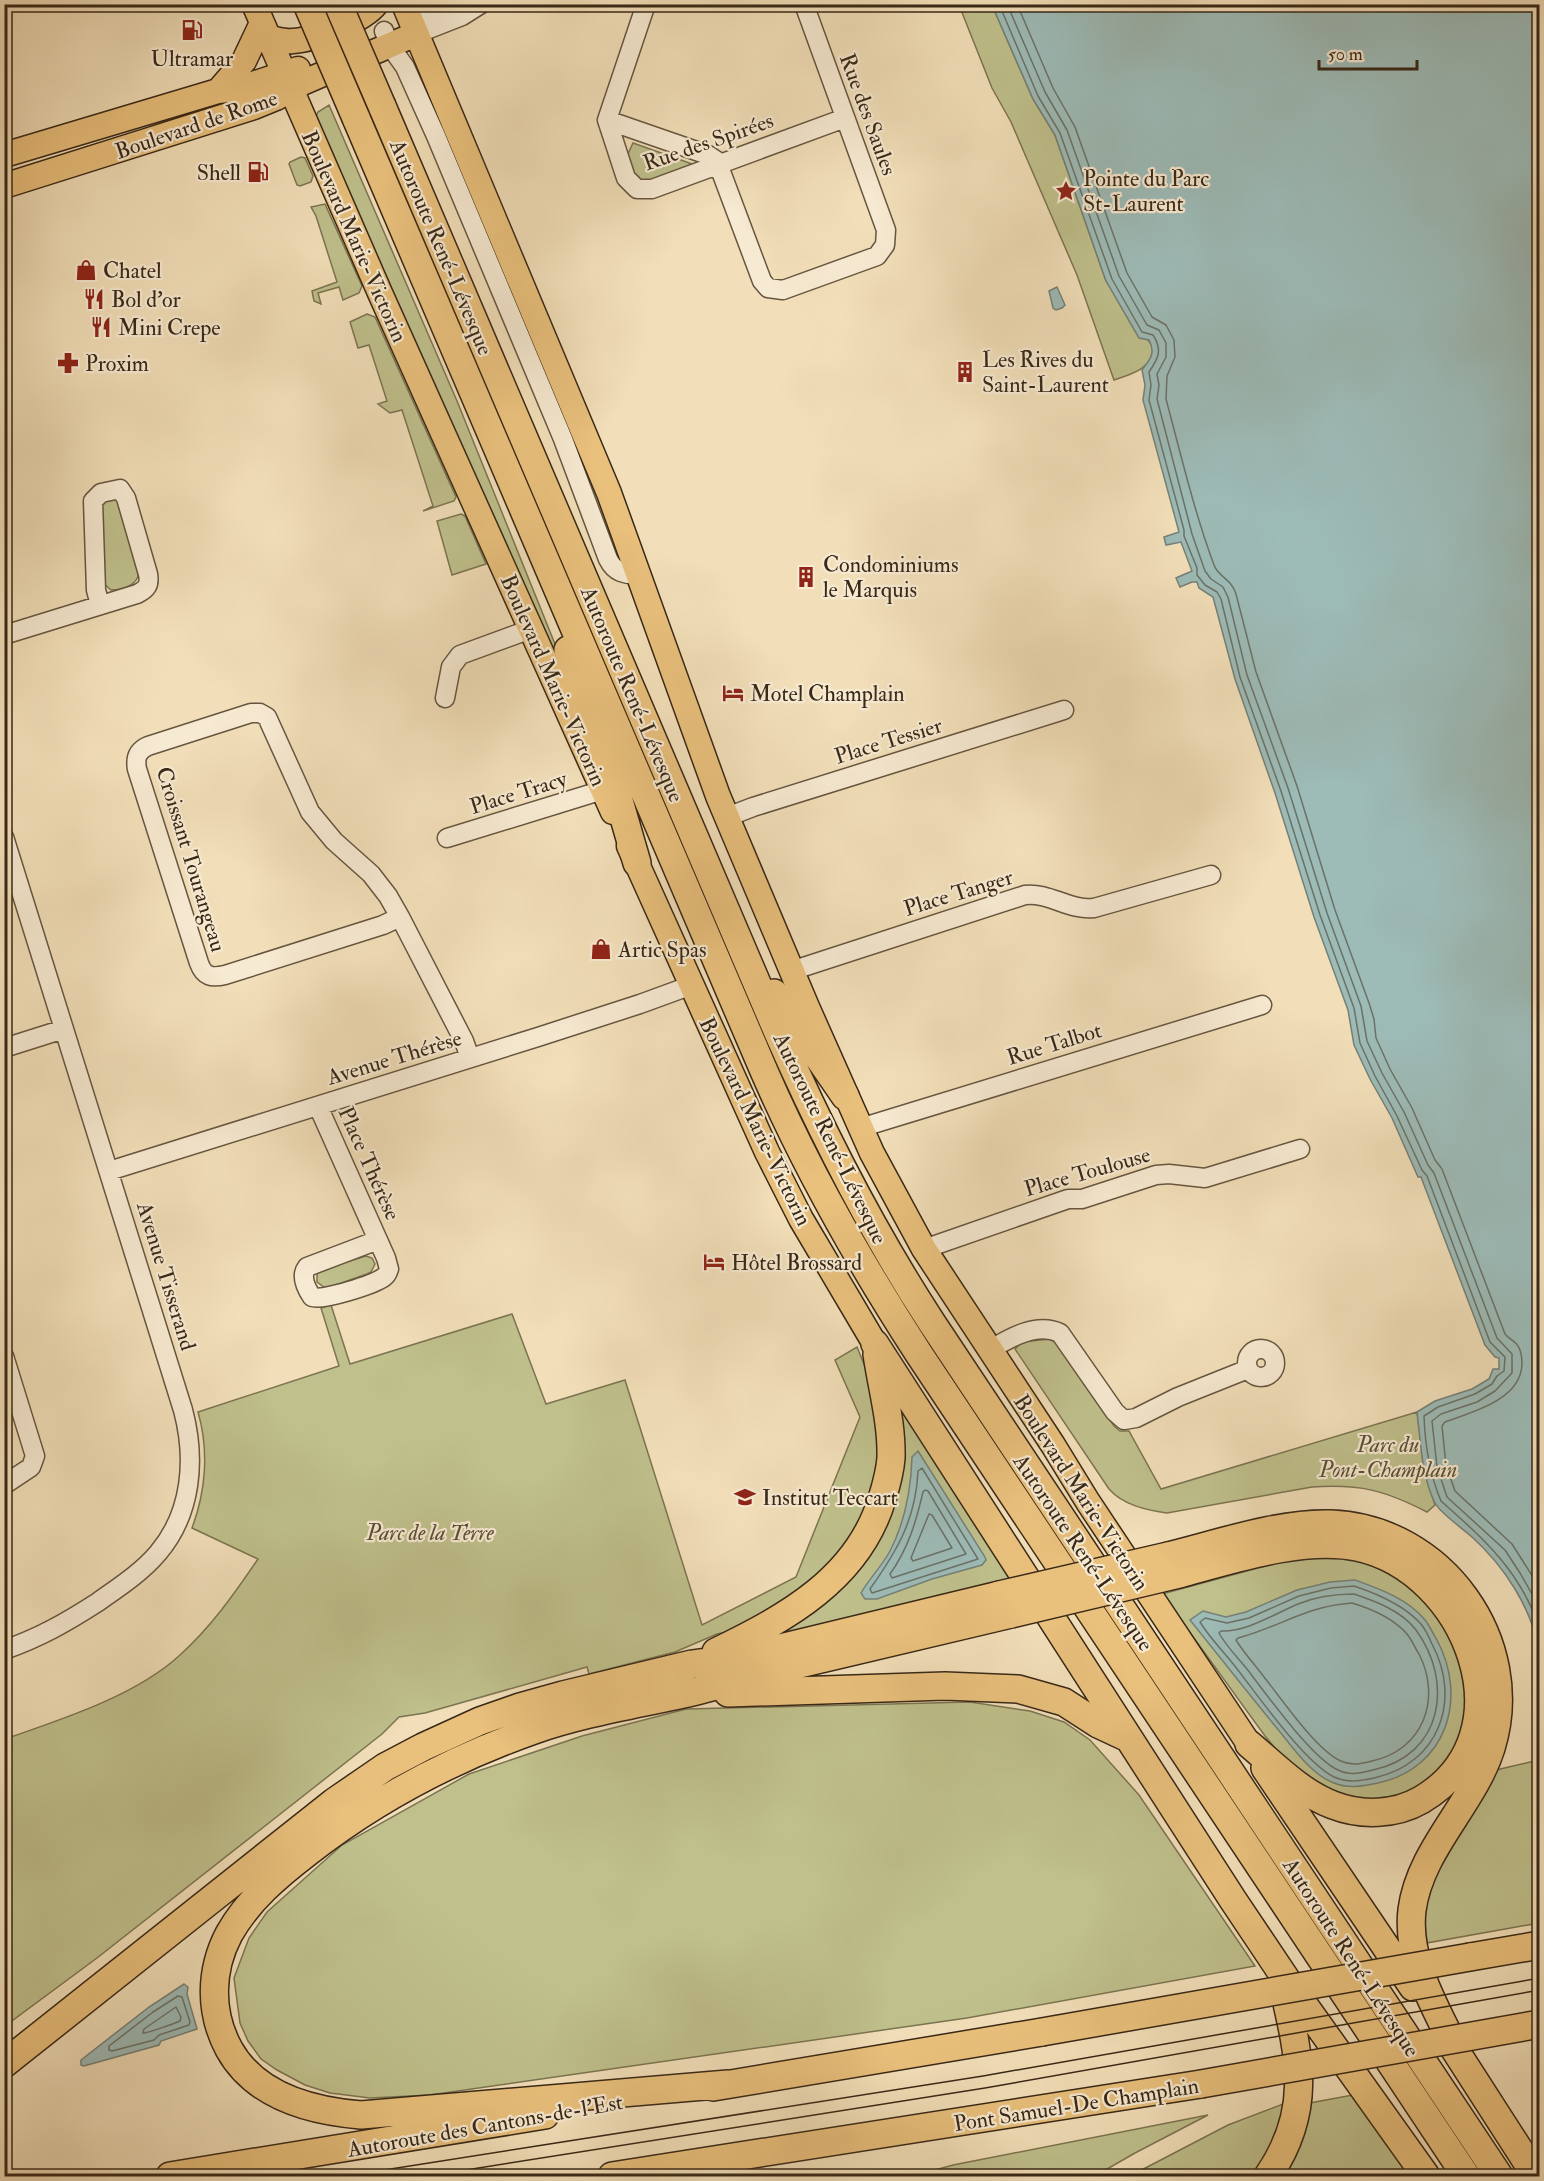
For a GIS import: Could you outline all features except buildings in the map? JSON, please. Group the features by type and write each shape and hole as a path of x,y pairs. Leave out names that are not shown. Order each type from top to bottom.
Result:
{"highway":[{"name":"Autoroute René-Lévesque","path":"338,4 810,1105 844,1174 894,1263 1370,1985 1499,2176"},
{"name":"Autoroute René-Lévesque","path":"308,5 773,1091 816,1180 850,1243 919,1354 1466,2176"},
{"path":"526,514 583,701 609,766 637,863"},
{"path":"740,942 845,1096"},
{"path":"692,1664 766,1627 807,1601 837,1576 867,1535 881,1504 891,1461 889,1422 875,1344"},
{"path":"875,1344 1278,1967 1426,2176"},
{"path":"1456,2050 1418,1966 1412,1942 1412,1921 1415,1894 1424,1871 1475,1783 1494,1735 1498,1702 1496,1669 1488,1638 1474,1610 1451,1579 1421,1553 1381,1533 1350,1525 1316,1523 1300,1525 1173,1565 1005,1605 685,1694 608,1708 518,1736 441,1769 390,1796 356,1818 275,1879 241,1916 224,1944 216,1967 214,2004 222,2036 232,2055 245,2071 262,2085 304,2106 328,2112 361,2115 728,2084 977,2043 1539,1945"},
{"path":"1173,1565 1298,1546 1328,1544 1359,1548 1397,1562 1428,1585 1451,1612 1466,1642 1475,1671 1478,1694 1477,1716 1472,1738 1452,1774 1440,1787 1418,1802 1390,1811 1371,1813 1332,1805 1305,1790 1249,1744"},
{"path":"4,2064 334,1802 385,1767 441,1738 499,1714 563,1695 692,1664 743,1657 1005,1605"},
{"path":"685,1694 945,1686 1018,1689 1064,1702 1098,1724 1128,1738"},
{"path":"1249,1744 1456,2050 1536,2176"},
{"path":"1268,2176 1288,2139 1296,2111 1299,2084 1296,2040 1278,1967"},
{"name":"Pont Samuel-De Champlain","path":"612,2176 1266,2073 1539,2024"},
{"name":"Autoroute des Cantons-de-l'Est","path":"170,2176 368,2146 728,2084"}],"main road":[{"path":"218,91 244,61 262,22 290,41 306,39 363,15 376,4"},
{"name":"Boulevard Marie-Victorin","path":"410,19 609,492 727,817 860,1128 924,1249 1249,1744"},
{"name":"Boulevard de Rome","path":"4,155 218,91 288,82 302,83 387,38 410,19"},
{"name":"Boulevard Marie-Victorin","path":"262,22 380,293 772,1162 801,1219 875,1344"},
{"name":"Boulevard de Rome","path":"4,186 209,123 276,98 288,82"}],"street":[{"path":"410,19 443,4"},
{"path":"410,19 462,16 480,4"},
{"path":"646,4 607,120 708,155 719,164"},
{"name":"Rue des Saules","path":"719,164 762,282 768,288 783,290 881,253 886,241 886,230 804,4"},
{"path":"387,38 405,67 440,147 560,431 608,559 620,572 639,574"},
{"name":"Rue des Spirées","path":"607,120 626,178 637,189 652,189 845,118"},
{"path":"4,635 137,594 146,589 148,574 126,498 120,489 101,493 93,501 96,590 100,605"},
{"path":"445,698 451,667 460,655 531,629"},
{"name":"Place Tessier","path":"727,817 1064,710"},
{"name":"Croissant Tourangeau","path":"400,916 383,925 237,971 217,977 207,976 199,963 137,769 138,754 144,748 168,739 251,713 263,714 270,723 315,819 334,841 364,867 382,888 400,916 464,1041 470,1058"},
{"name":"Place Tracy","path":"447,838 603,790"},
{"name":"Avenue Tisserand","path":"4,837 186,1422 191,1460 189,1487 182,1513 160,1552 140,1571 58,1628 4,1650"},
{"name":"Place Tanger","path":"791,971 1025,895 1038,894 1082,908 1094,909 1211,874"},
{"name":"Avenue Thérèse","path":"109,1171 640,1004 692,984"},
{"name":"Rue Talbot","path":"860,1128 1262,1005"},
{"path":"4,1048 64,1029"},
{"name":"Place Thérèse","path":"318,1106 378,1240"},
{"name":"Place Toulouse","path":"924,1249 1068,1199 1082,1199 1156,1175 1205,1178 1300,1149"},
{"path":"990,1350 1005,1340 1027,1332 1045,1330 1060,1333 1115,1412 1124,1420 1136,1418 1178,1397 1248,1369"},
{"path":"4,1356 35,1456 31,1467 4,1485"}],"green space":[{"path":"959,5 992,5 1033,99 1055,135 1106,281 1153,347 1149,361 1134,373 1114,380 1077,275 1011,122 992,88"},
{"path":"329,105 457,401 561,659 555,662 495,531 316,116"},
{"path":"633,143 695,165 656,179 641,180 633,173 627,156"},
{"path":"301,157 305,158 313,176 311,182 300,186 297,185 289,164"},
{"path":"325,204 362,286 359,293 343,300 339,287 318,293 321,304 314,301 312,291 337,282 311,207"},
{"path":"367,314 375,317 456,497 454,501 423,511 433,506 402,410 390,413 378,404 387,401 369,345 358,348 350,322"},
{"path":"105,499 118,501 139,572 133,583 116,590 111,590 104,584 102,503"},
{"path":"461,514 465,516 486,564 452,575 437,521"},
{"path":"366,1256 372,1258 375,1264 371,1272 330,1287 324,1287 317,1282 317,1274 323,1269"},
{"name":"Parc de la Terre","path":"331,1305 350,1364 512,1314 546,1404 625,1380 702,1625 796,1577 860,1417 835,1360 857,1347 877,1396 880,1480 836,1567 747,1628 717,1634 675,1652 589,1674 587,1667 425,1713 399,1717 382,1734 97,1958 5,2026 4,1752 12,1750 8,1738 98,1704 143,1682 180,1655 231,1597 258,1559 192,1528 203,1485 205,1456 198,1412 339,1366 321,1308"},
{"name":"Parc du Pont-Champlain","path":"1050,1339 1059,1345 1114,1426 1120,1431 1129,1431 1161,1489 1417,1412 1424,1470 1435,1505 1427,1512 1398,1498 1372,1490 1329,1486 1312,1487 1167,1513 1128,1503 1109,1489 1015,1349 1022,1342"},
{"path":"892,1394 1019,1585 757,1648 840,1588 867,1560 885,1527"},
{"path":"1314,1556 1351,1558 1381,1569 1413,1586 1462,1651 1470,1712 1454,1763 1402,1803 1348,1802 1290,1766 1265,1736 1162,1594 1277,1563"},
{"path":"970,1702 1030,1711 1064,1722 1090,1740 1139,1795 1255,1966 967,2018 430,2095 370,2098 330,2093 305,2085 277,2070 261,2059 248,2041 240,2023 234,1978 249,1938 267,1912 342,1845 469,1774 582,1736 686,1709"},
{"path":"1539,1760 1539,1923 1421,1944 1422,1910 1432,1882 1496,1770"},
{"path":"1358,2094 1415,2176 1281,2176 1310,2103"},
{"path":"1286,2103 1271,2156 1255,2176 1130,2176 1228,2125"},
{"path":"1208,2115 1095,2176 913,2176 953,2165"}],"water":[{"path":"992,5 1539,5 1539,1650 1530,1618 1505,1574 1484,1548 1446,1516 1435,1503 1422,1458 1417,1412 1435,1401 1472,1389 1489,1379 1493,1369 1499,1369 1499,1358 1495,1357 1485,1345 1421,1177 1418,1177 1392,1118 1354,1045 1348,1010 1314,917 1275,793 1235,679 1213,597 1199,588 1197,582 1180,587 1176,578 1192,571 1181,542 1166,545 1164,537 1179,532 1143,400 1145,385 1142,370 1151,356 1151,345 1149,340 1139,338 1106,281 1055,135 1033,99"},
{"path":"1057,287 1065,305 1056,310 1053,308 1049,291"},
{"path":"918,1451 986,1560 982,1565 932,1579 877,1599 865,1599 861,1593 887,1557 900,1529 909,1494 912,1457"},
{"path":"1355,1580 1402,1600 1427,1622 1446,1662 1451,1685 1450,1707 1445,1728 1435,1746 1421,1762 1402,1775 1361,1786 1340,1785 1325,1779 1302,1759 1190,1620 1203,1611 1226,1617 1246,1612 1297,1590 1330,1582"},
{"path":"184,1984 188,1987 187,1994 197,2029 161,2041 159,2045 81,2065 81,2060 149,2007"}],"tram line":[{"path":"346,2176 983,2076 1540,1978"},
{"path":"428,2176 985,2088 1540,1990"}],"place":[{"name":"Ultramar","path":"192,30"},
{"name":"Shell","path":"258,172"},
{"name":"Pointe du Parc St-Laurent","path":"1066,191"},
{"name":"Chatel","path":"86,270"},
{"name":"Bol d'or","path":"94,299"},
{"name":"Mini Crepe","path":"101,327"},
{"name":"Proxim","path":"68,363"},
{"name":"Les Rives du Saint-Laurent","path":"965,372"},
{"name":"Condominiums le Marquis","path":"806,577"},
{"name":"Motel Champlain","path":"733,693"},
{"name":"Artic Spas","path":"601,949"},
{"name":"Hôtel Brossard","path":"714,1262"},
{"name":"Institut Teccart","path":"745,1497"}]}
